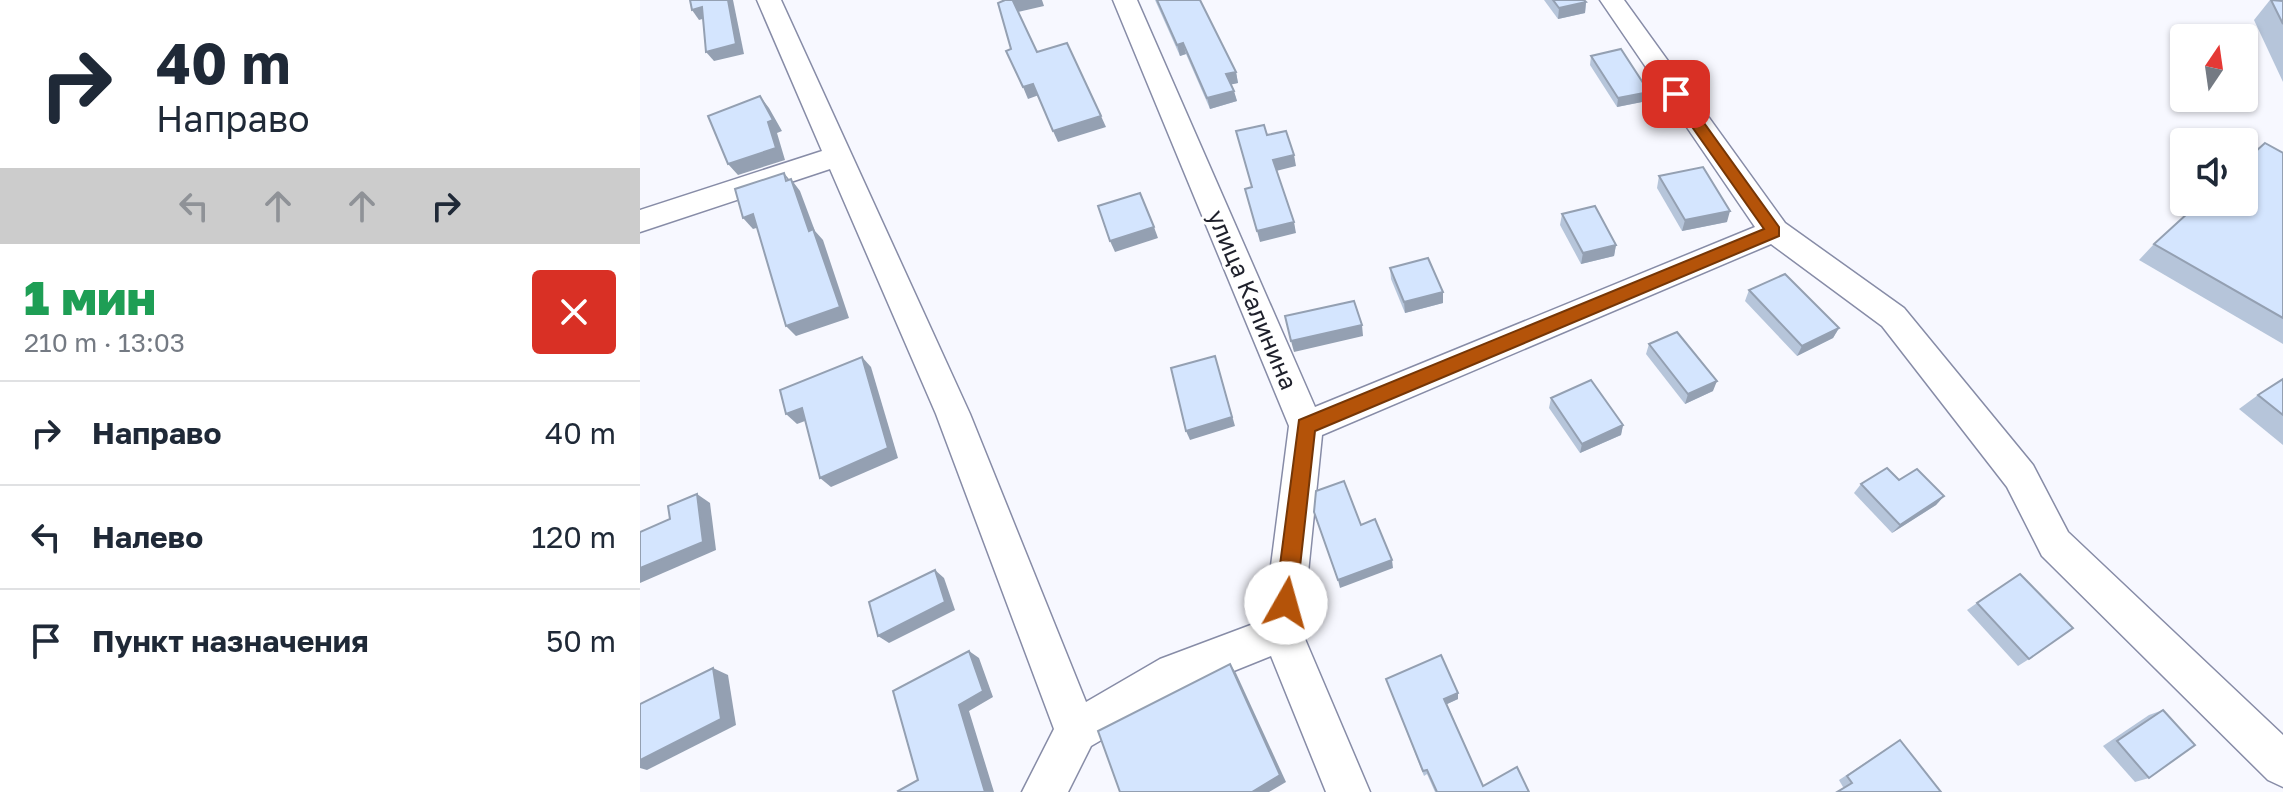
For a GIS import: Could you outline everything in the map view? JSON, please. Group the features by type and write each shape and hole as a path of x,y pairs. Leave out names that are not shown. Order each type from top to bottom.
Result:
{"street":[{"path":"769,0 836,157 953,414 1076,731"},
{"name":"улица Калинина","path":"1125,0 1306,426 1282,632 1348,792"},
{"path":"1612,0 1774,231 1893,317 2020,476 2055,544 2283,765"},
{"path":"640,221 836,157"},
{"path":"1306,426 1774,231"},
{"path":"1044,792 1076,731 1175,674 1282,632"}],"building":[{"path":"690,0 728,0 736,44 706,52 702,7 692,10"},
{"path":"1017,0 1013,1 1037,52 1067,43 1101,116 1053,131 1033,84 1023,87 1006,51 1011,49 998,3"},
{"path":"1157,0 1200,0 1236,72 1226,74 1234,91 1207,98 1183,43 1177,45"},
{"path":"1553,0 1584,0 1586,2 1559,8"},
{"path":"2271,0 2283,1 2283,24"},
{"path":"1621,49 1649,92 1618,98 1591,56"},
{"path":"760,96 773,120 768,122 776,148 728,164 708,116"},
{"path":"1264,125 1267,135 1286,131 1294,155 1273,160 1294,222 1257,231 1245,189 1252,187 1236,131"},
{"path":"2265,143 2283,153 2283,318 2154,244 2185,216 2258,216 2258,149"},
{"path":"1703,167 1730,211 1685,220 1659,176"},
{"path":"784,173 786,181 791,179 809,231 813,229 840,307 786,326 753,214 743,218 735,189"},
{"path":"1140,193 1154,227 1110,241 1098,206"},
{"path":"1595,206 1616,245 1583,253 1562,214"},
{"path":"1428,258 1443,292 1404,302 1390,268"},
{"path":"1785,274 1839,328 1802,346 1749,290"},
{"path":"1354,301 1362,325 1291,341 1285,316"},
{"path":"1677,332 1717,381 1688,394 1649,344"},
{"path":"1215,356 1232,417 1186,431 1171,368"},
{"path":"862,357 888,448 820,478 802,408 786,414 780,390"},
{"path":"2283,379 2283,415 2258,395"},
{"path":"1591,380 1623,425 1582,444 1551,398"},
{"path":"1887,468 1899,480 1917,469 1944,496 1900,525 1861,484"},
{"path":"1344,481 1361,525 1375,519 1392,560 1338,580 1314,512 1316,491"},
{"path":"697,494 703,542 640,568 640,532 670,519 668,506"},
{"path":"935,570 945,602 878,636 869,602"},
{"path":"2020,574 2073,628 2029,659 1977,603"},
{"path":"969,651 983,691 959,705 985,792 899,792 918,780 893,691"},
{"path":"1441,655 1458,693 1444,699 1483,786 1517,767 1529,792 1437,792 1427,770 1423,771 1386,679"},
{"path":"1230,664 1280,775 1252,792 1120,792 1098,731"},
{"path":"713,668 721,719 640,760 640,704"},
{"path":"2163,710 2195,745 2149,778 2117,741"},
{"path":"1900,740 1941,792 1837,792 1852,783 1847,776"}],"route":[{"path":"1286,603 1306,426 1774,231 1676,94"}]}
